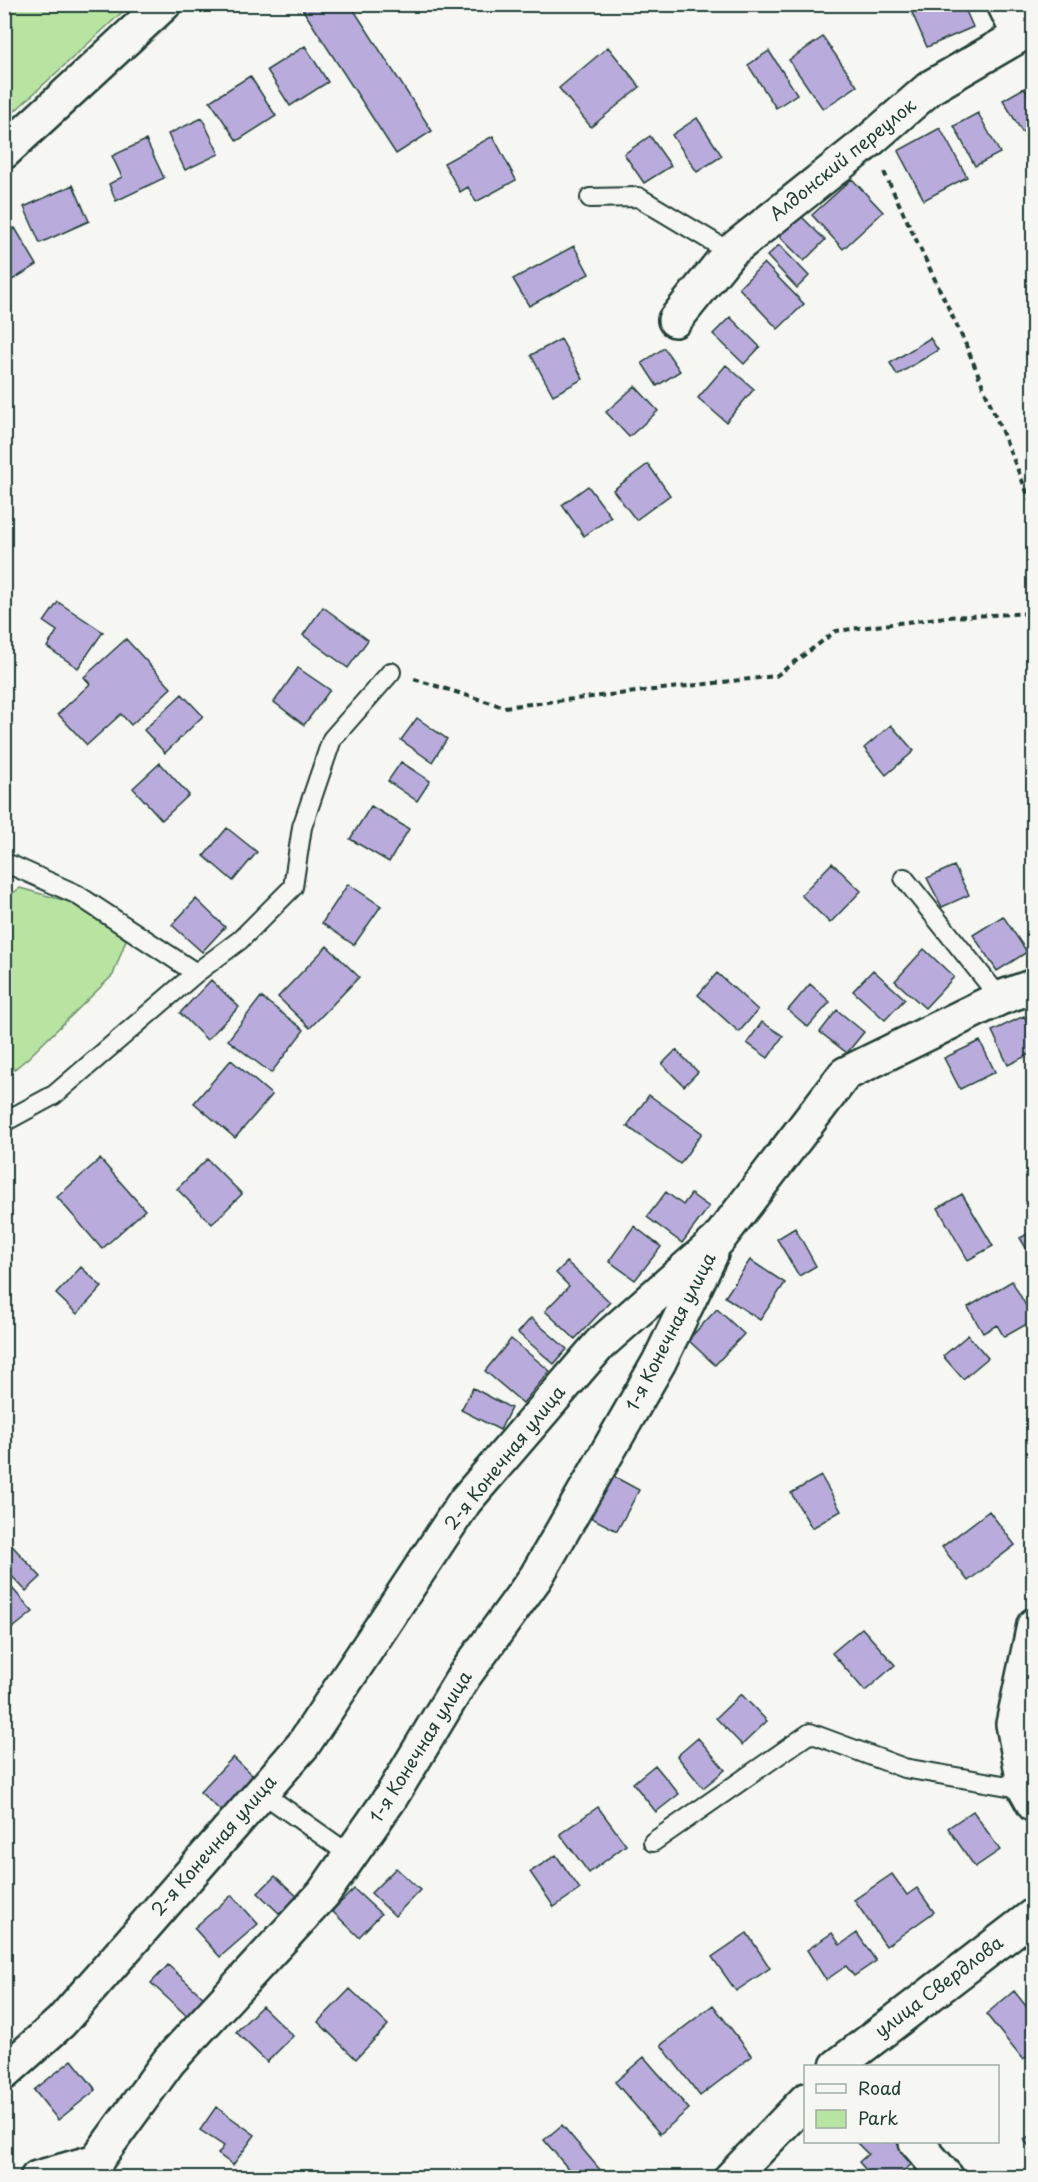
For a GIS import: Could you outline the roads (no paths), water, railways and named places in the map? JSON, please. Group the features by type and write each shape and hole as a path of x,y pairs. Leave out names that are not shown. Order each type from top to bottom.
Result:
{"street":[{"path":"4,152 164,4"},
{"path":"1004,4 1026,31"},
{"name":"Алдонский переулок","path":"675,320 730,252 869,141 931,87 1026,31"},
{"name":"2-я Конечная улица","path":"4,2073 61,2022 303,1745 465,1501 600,1344 718,1240 845,1074 1000,998 1034,986"},
{"name":"1-я Конечная улица","path":"37,2178 96,2161 169,2061 323,1894 391,1797 464,1676 536,1577 659,1362 718,1240"},
{"path":"1029,1797 1013,1724 1034,1625"},
{"name":"улица Свердлова","path":"844,2064 1034,1915"},
{"path":"731,2178 804,2102"},
{"path":"917,2143 947,2178"}],"lane":[{"path":"590,198 638,196 730,252"},
{"path":"4,1122 54,1095 196,972 240,940 293,886 302,827 332,739 391,672"},
{"path":"6,863 76,894 196,972"},
{"path":"904,878 1000,998"},
{"path":"652,1842 810,1733 904,1768 1029,1797"},
{"path":"261,1792 350,1855"}]}
